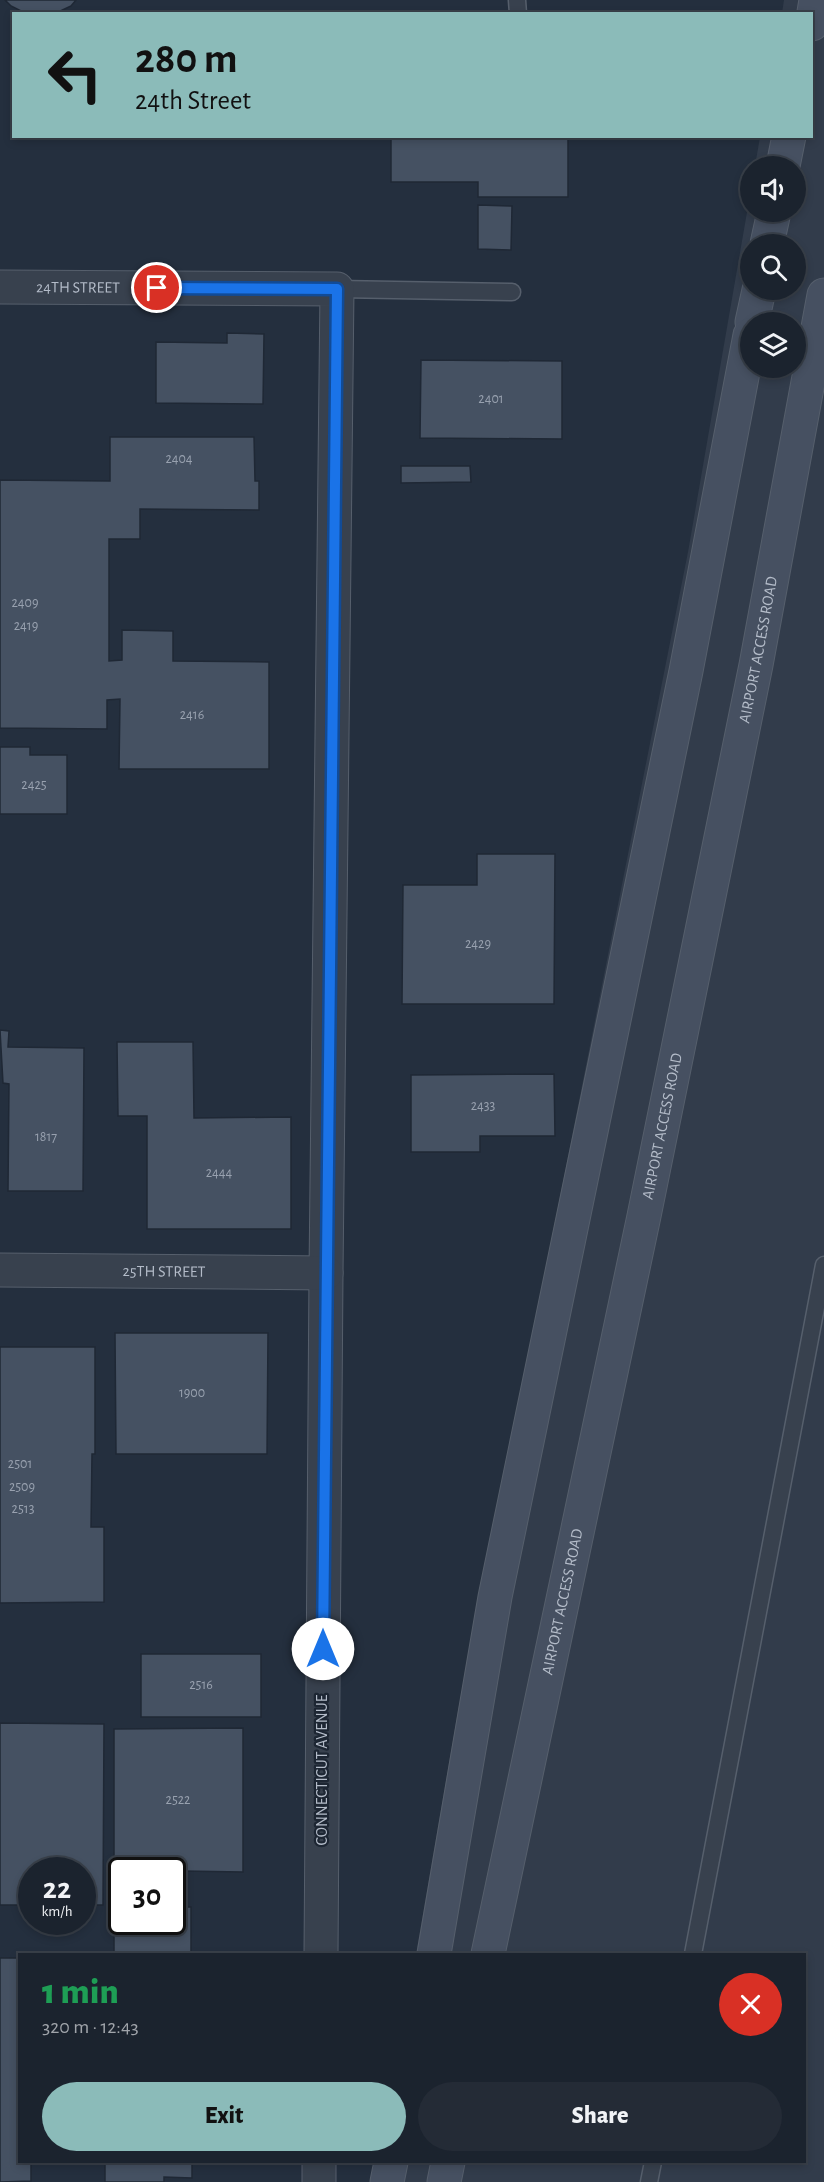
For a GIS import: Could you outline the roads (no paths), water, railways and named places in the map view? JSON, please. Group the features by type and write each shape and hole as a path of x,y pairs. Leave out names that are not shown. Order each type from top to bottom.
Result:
{"main road":[{"path":"813,18 816,0"},
{"path":"785,156 789,138"},
{"name":"AIRPORT ACCESS ROAD","path":"488,1953 644,1216 744,724 824,295"},
{"path":"434,1953 495,1597 686,671 742,378"},
{"path":"387,2182 391,2163"},
{"path":"444,2182 448,2163"}],"street":[{"name":"24TH STREET","path":"0,287 337,289"},
{"name":"CONNECTICUT AVENUE","path":"321,1953 337,289"},
{"name":"25TH STREET","path":"0,1270 326,1273"},
{"path":"319,2163 319,2182"}],"lane":[{"path":"337,289 512,292"},
{"path":"693,1953 824,1265"},
{"path":"649,2182 653,2163"}]}
